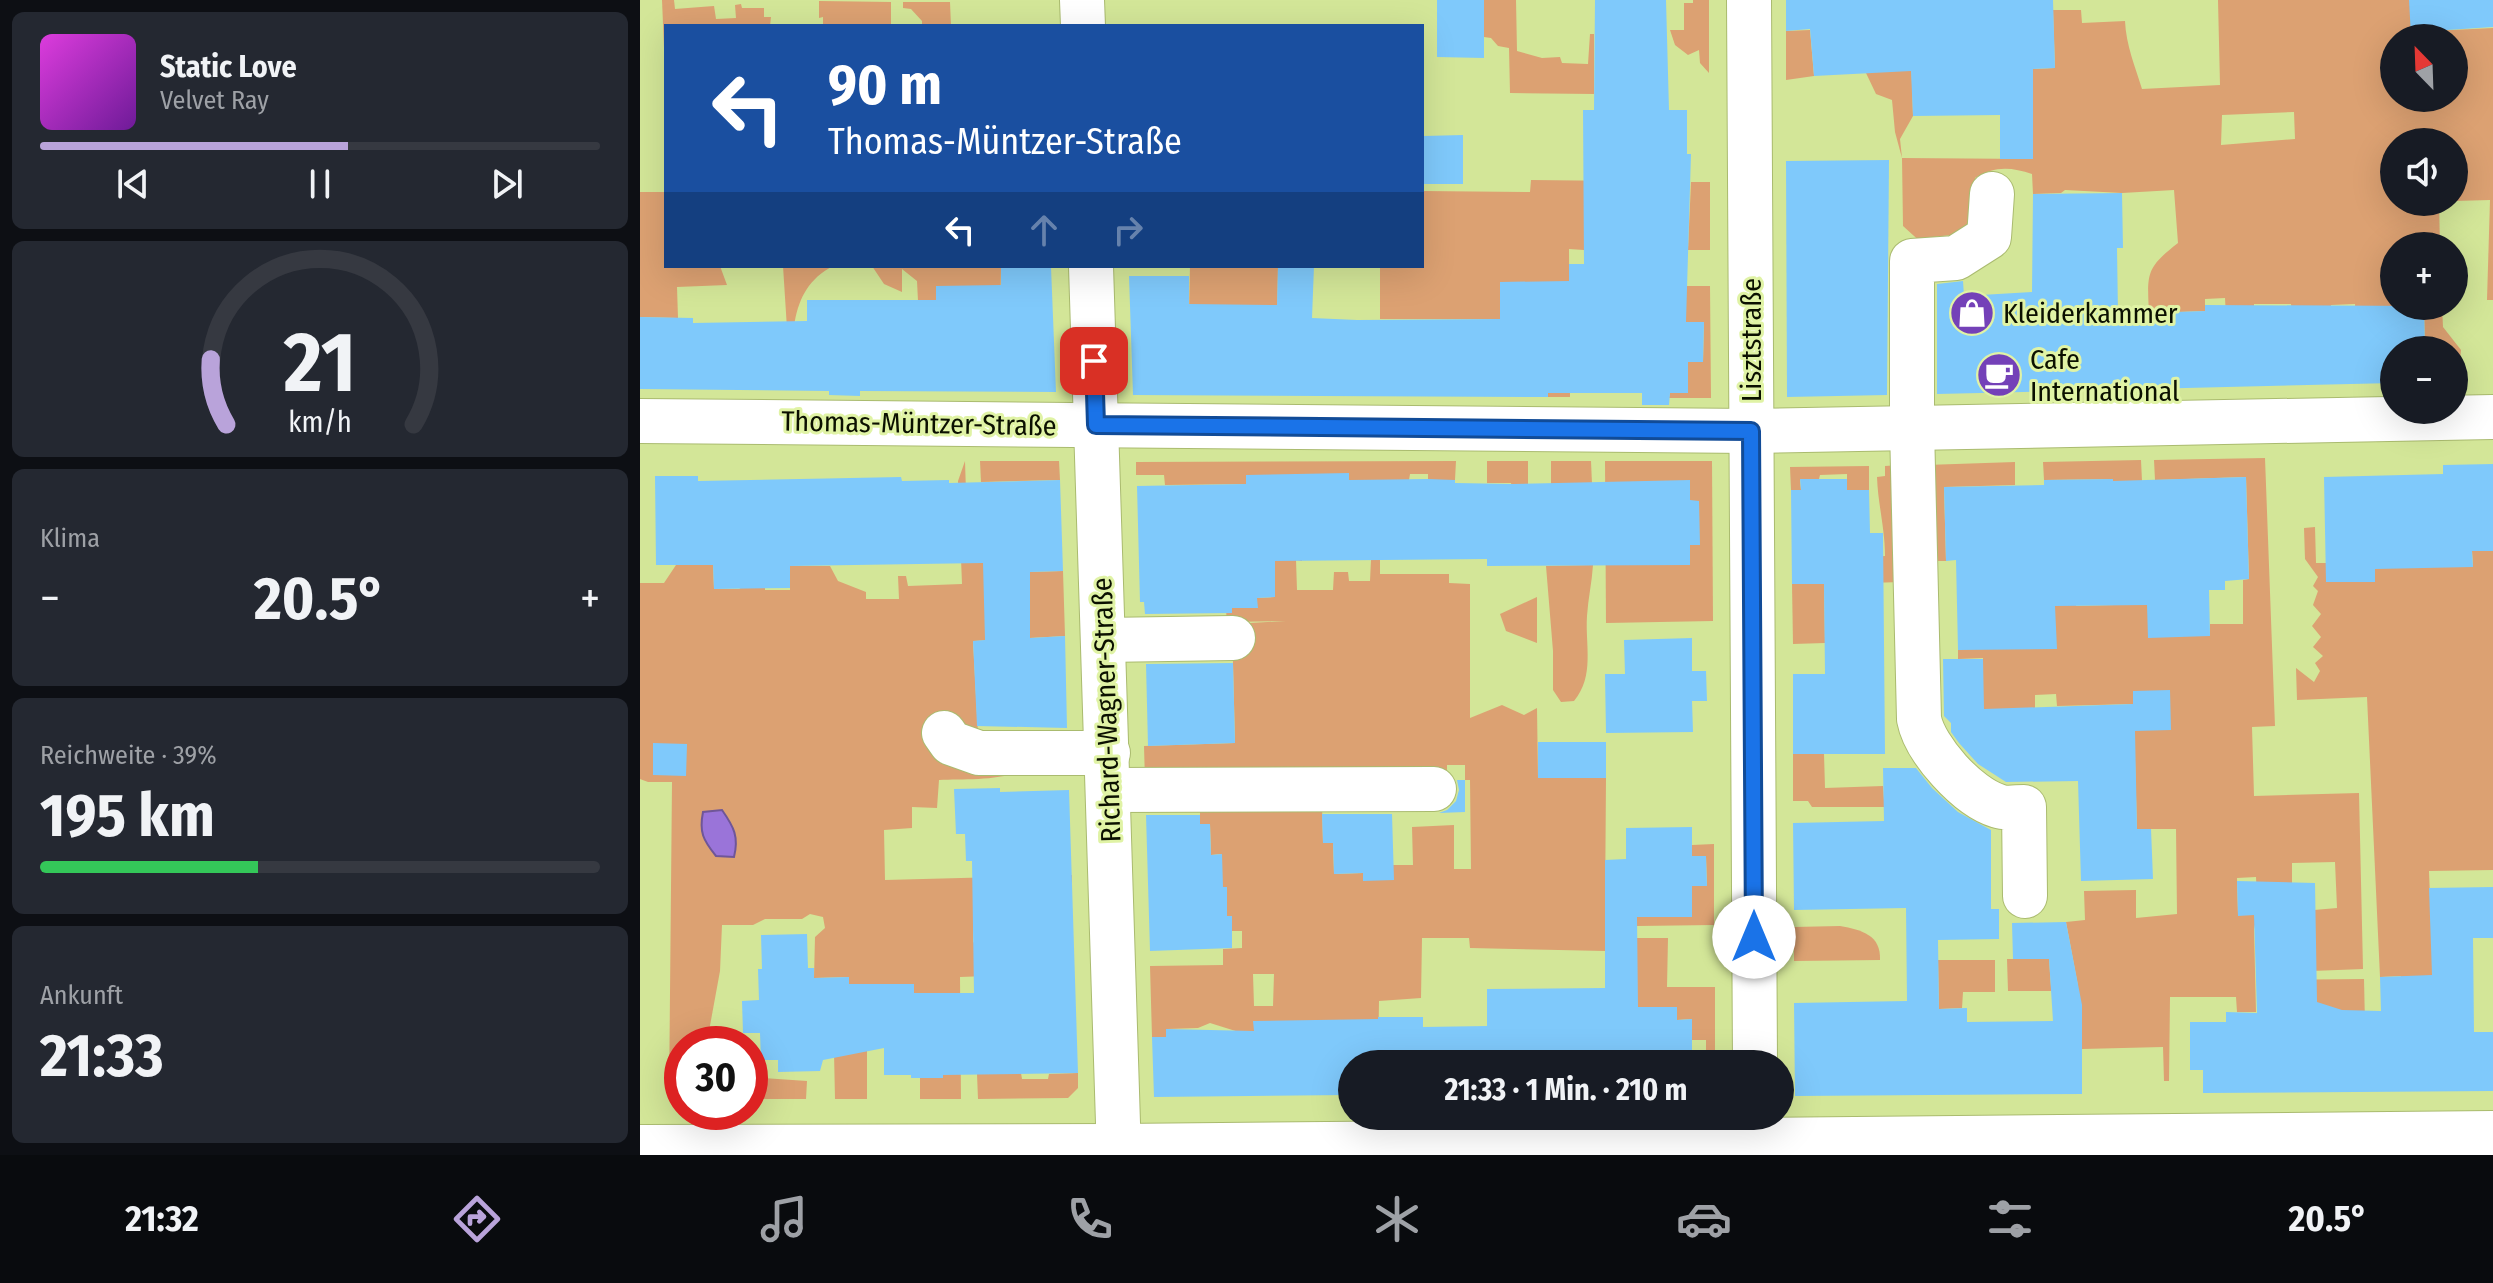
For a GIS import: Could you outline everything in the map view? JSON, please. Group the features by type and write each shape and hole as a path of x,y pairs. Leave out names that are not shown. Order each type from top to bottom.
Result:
{"street":[{"path":"1082,0 1083,24"},
{"name":"Lisztstraße","path":"1749,0 1755,1050"},
{"path":"1992,194 1989,237 1956,258 1912,261 1912,428 1919,719 1922,734 1969,791 2001,807 2024,807 2025,896"},
{"name":"Richard-Wagner-Straße","path":"1091,268 1119,1150"},
{"name":"Thomas-Müntzer-Straße","path":"640,421 1751,431 2493,417"},
{"path":"1104,640 1233,638"},
{"path":"944,733 951,743 979,753 1108,772 1434,789"},
{"path":"640,1147 1119,1150 1756,1137 2493,1133"}],"shaded area":[{"path":"662,0 674,0 675,9 714,6 716,19 736,18 735,5 741,4 742,8 764,8 764,17 771,17 770,24 664,24 664,48"},
{"path":"1484,0 1516,0 1517,51 1542,58 1560,57 1562,63 1588,64 1590,34 1594,34 1594,94 1510,93 1509,48 1498,46 1491,38 1484,37"},
{"path":"1693,0 1709,0 1709,73 1700,63 1699,50 1688,55 1675,45 1670,30 1684,30 1684,3 1693,3"},
{"path":"2218,0 2409,0 2427,24 2380,24 2380,112 2468,112 2468,29 2493,28 2493,300 2487,300 2490,200 2468,201 2468,128 2380,128 2380,216 2439,216 2440,232 2380,232 2380,310 2355,316 2355,304 2331,305 2331,315 2292,317 2291,304 2254,304 2254,316 2226,317 2225,298 2205,299 2205,311 2149,313 2151,272 2178,243 2174,190 2122,193 2065,190 2061,193 2033,194 2032,174 2010,169 1996,170 1975,178 1973,220 1969,233 1933,237 1924,245 1903,226 1902,158 2033,159 2033,69 2055,68 2053,10 2081,10 2082,23 2125,21 2129,47 2142,89 2220,85","holes":["2294,112 2295,139 2221,145 2222,115"]},
{"path":"819,1 891,2 891,24 823,24 823,17 819,18"},
{"path":"903,2 950,2 951,24 922,24 911,9 903,8"},
{"path":"1810,30 1814,76 1786,80 1786,31"},
{"path":"1911,53 1913,116 1900,139 1902,158 1895,132 1892,100 1876,94 1866,73"},
{"path":"1531,180 1626,181 1584,250 1569,249 1570,397 1548,397 1500,319 1380,319 1380,268 1424,268 1424,191 1530,192"},
{"path":"1691,182 1710,182 1710,250 1688,250"},
{"path":"640,192 664,192 664,268 721,268 727,285 677,287 678,318 640,317"},
{"path":"783,268 830,268 807,289 799,304 793,337 791,391"},
{"path":"873,268 1001,268 1000,329 954,286 936,286 936,300 918,301 917,281 902,269 902,292 884,284"},
{"path":"1190,268 1278,268 1277,318 1189,313"},
{"path":"1686,286 1710,286 1711,398 1669,398 1670,393 1688,393 1688,362 1703,362 1704,322 1686,322"},
{"path":"2424,320 2443,320 2443,327 2450,336 2425,336"},
{"path":"2265,458 2275,726 2252,727 2254,796 2359,793 2363,969 2285,972 2314,910 2337,908 2335,862 2292,863 2292,883 2257,900 2256,877 2237,878 2238,915 2257,915 2254,929 2256,1012 2237,1012 2236,997 2170,997 2169,1081 2164,1081 2163,1047 2082,1049 2082,1008 2054,991 2008,991 2007,959 2049,959 2051,987 2078,986 2066,922 2085,920 2084,891 2136,890 2136,918 2177,914 2176,829 2137,829 2133,691 2133,704 2057,706 2056,694 2035,695 2035,709 1983,709 1983,658 1958,659 1958,638 2075,586 2076,606 2115,605 2113,479 2044,480 2043,462 2141,460 2146,565 2210,636 2210,624 2243,624 2243,580 2249,579 2246,477 2155,480 2154,460"},
{"path":"965,461 968,555 1030,583 1030,572 1063,571 1065,636 973,641 978,733 1044,731 1042,749 1034,762 1006,775 939,780 937,808 912,807 912,828 884,830 885,880 1072,875 1072,892 997,893 997,897 973,898 973,942 1014,975 960,977 961,1099 920,1099 920,1078 942,1078 914,985 867,1038 867,1099 835,1099 834,1052 849,977 814,978 815,937 825,928 823,917 810,914 802,919 765,919 753,925 722,925 720,971 710,1026 670,1026 672,782 640,779 640,583 664,583 676,565 713,564 714,589 739,589 765,573 765,590 790,590 790,566 830,566 838,581 866,592 866,599 899,599 898,576 906,576 908,586 962,584 958,481"},
{"path":"980,461 1059,461 1060,480 981,482"},
{"path":"1456,461 1455,480 1428,481 1428,474 1410,474 1409,480 1349,480 1349,474 1301,481 1302,561 1296,560 1297,590 1333,590 1334,572 1348,572 1349,581 1370,581 1371,560 1380,560 1380,574 1449,574 1449,583 1470,584 1470,718 1502,705 1524,715 1537,708 1538,778 1606,778 1605,912 1623,938 1668,938 1667,987 1715,987 1715,1050 1706,1050 1706,1040 1692,1040 1692,1019 1677,1020 1632,1007 1605,951 1470,948 1469,938 1422,938 1421,998 1379,1001 1378,1050 1343,1050 1299,1032 1242,1033 1210,1023 1198,1028 1167,1029 1166,1037 1152,1037 1150,966 1223,965 1223,949 1242,948 1242,931 1232,931 1232,916 1218,916 1218,899 1227,899 1227,888 1212,888 1221,854 1211,855 1210,824 1200,824 1200,806 1322,804 1323,843 1333,843 1334,874 1413,865 1412,827 1454,825 1454,869 1471,869 1470,780 1465,780 1465,765 1447,765 1447,780 1145,781 1144,746 1235,743 1232,624 1286,621 1227,622 1225,599 1236,599 1237,608 1257,608 1257,598 1275,597 1273,475 1246,475 1246,484 1165,485 1164,475 1136,475 1136,462","holes":["1253,974 1274,974 1273,1006 1254,1006"]},
{"path":"1487,461 1528,461 1528,489 1512,488 1511,483 1487,483"},
{"path":"1551,461 1591,461 1592,484 1551,488"},
{"path":"1605,461 1712,461 1713,621 1606,623"},
{"path":"2015,462 2015,485 1944,487 1946,561 1929,561 1926,465"},
{"path":"1900,465 1901,582 1869,583 1869,557 1885,556 1877,477 1885,476 1885,466"},
{"path":"1869,466 1869,490 1847,490 1847,474 1820,475 1819,479 1800,480 1801,490 1791,490 1790,467"},
{"path":"2315,527 2316,563 2326,563 2327,582 2374,582 2374,546 2473,566 2472,551 2493,551 2493,870 2429,871 2435,1027 2403,1011 2401,976 2380,977 2367,697 2297,700 2296,668 2314,682 2320,671 2315,663 2323,656 2313,647 2321,637 2312,626 2321,614 2313,605 2318,591 2313,586 2318,577 2305,559 2304,528"},
{"path":"1593,565 1587,616 1585,681 1574,701 1561,702 1553,690 1546,566"},
{"path":"1792,584 1824,584 1825,643 1793,644"},
{"path":"1537,597 1537,643 1506,631 1500,614"},
{"path":"1793,754 1824,754 1825,788 1883,786 1884,800 1938,807 1812,807 1808,801 1793,801"},
{"path":"722,810 734,832 734,857 716,856 703,836 703,812"},
{"path":"1714,844 1714,925 1637,926 1635,912 1652,917 1691,917 1692,886 1707,886 1706,857 1692,856 1692,845"},
{"path":"1840,926 1856,929 1874,939 1880,960 1794,961 1794,927"},
{"path":"1938,960 1995,960 1995,992 1963,992 1962,1008 1939,1009"},
{"path":"2364,979 2365,1024 2317,1010 2272,980"},
{"path":"1021,1073 1022,1079 1048,1079 1049,1074 1078,1073 1078,1088 1068,1098 978,1099 977,1074"},
{"path":"768,1078 807,1081 806,1099 768,1099"}],"building":[{"path":"1437,0 1484,0 1484,58 1437,57"},
{"path":"1595,0 1666,0 1669,110 1687,110 1687,154 1691,154 1686,322 1704,322 1703,362 1688,362 1688,393 1670,393 1669,405 1642,405 1642,393 1548,393 1548,397 1133,395 1129,276 1189,276 1189,304 1277,305 1278,268 1314,268 1312,318 1357,320 1500,319 1500,282 1569,281 1569,264 1584,264 1583,110 1594,110"},
{"path":"1786,0 2053,0 2055,68 2033,69 2033,159 2000,159 2000,115 1913,116 1911,71 1814,76 1810,29 1786,31"},
{"path":"2409,0 2493,0 2493,27 2468,29 2468,24 2410,24"},
{"path":"1463,135 1463,184 1424,184 1424,136"},
{"path":"1889,160 1887,395 1787,397 1786,161"},
{"path":"2122,193 2123,248 2117,248 2118,314 2205,311 2205,305 2380,306 2380,320 2424,320 2425,336 2380,336 2380,383 1937,394 1937,284 1963,281 1964,296 2032,292 2033,194"},
{"path":"1001,268 1051,268 1056,392 860,391 860,396 829,395 829,391 640,389 640,317 693,318 693,323 807,321 807,300 936,300 936,286 1001,285"},
{"path":"2493,464 2493,551 2472,551 2473,567 2375,569 2375,582 2326,582 2324,477 2443,474 2443,465"},
{"path":"1349,473 1349,480 1428,479 1455,480 1455,483 1690,480 1690,500 1699,501 1700,545 1690,545 1690,565 1487,566 1487,559 1275,561 1275,597 1257,598 1258,608 1232,608 1232,613 1145,614 1144,602 1140,602 1137,486 1246,484 1246,475"},
{"path":"655,476 698,476 698,481 901,477 902,481 949,480 949,483 1060,480 1063,571 1030,572 1030,638 1065,636 1067,728 977,726 973,641 985,640 983,563 790,566 790,588 714,589 713,565 656,565"},
{"path":"2246,477 2249,579 2225,581 2225,590 2209,590 2210,636 2148,638 2147,605 2055,606 2057,649 1958,650 1956,560 1946,561 1944,487 2044,485 2044,480"},
{"path":"1800,479 1847,479 1847,490 1869,490 1870,533 1883,533 1885,754 1793,754 1793,674 1825,674 1824,584 1792,584 1791,490 1801,490"},
{"path":"1692,638 1692,671 1706,671 1707,701 1692,701 1693,732 1606,733 1605,674 1625,674 1624,640"},
{"path":"1943,659 1983,659 1984,709 2133,704 2133,691 2170,690 2171,730 2135,731 2137,829 2151,829 2153,879 2081,881 2078,781 2006,782 1978,764 1951,732 1951,723 1944,716"},
{"path":"1233,663 1235,743 1148,746 1146,664"},
{"path":"1538,742 1606,742 1606,778 1538,778"},
{"path":"653,743 687,744 686,776 653,775"},
{"path":"1883,768 1916,768 1958,812 1991,830 1991,909 1999,909 1999,939 1938,940 1939,1009 1967,1008 1967,1022 2053,1021 2049,959 2013,959 2012,923 2066,922 2082,1005 2082,1094 1795,1096 1794,1003 1907,1001 1906,908 1794,910 1793,823 1884,821"},
{"path":"1457,780 1465,780 1465,812 1439,813 1456,801 1459,790"},
{"path":"1000,788 1000,792 1069,790 1078,1073 943,1075 943,1078 884,1075 884,1048 823,1060 820,1071 778,1072 778,1060 768,1060 768,1026 743,1026 742,1001 759,1000 761,935 807,934 808,968 814,968 814,978 849,977 849,984 914,984 914,993 974,993 972,861 966,861 965,834 956,834 954,789"},
{"path":"1322,814 1392,814 1394,880 1363,881 1363,873 1334,874 1333,843 1323,843"},
{"path":"1146,815 1200,815 1200,824 1210,824 1211,855 1222,854 1227,916 1232,916 1232,948 1150,951"},
{"path":"1692,827 1692,856 1706,856 1707,886 1692,886 1692,917 1637,917 1638,1007 1677,1007 1677,1020 1692,1019 1692,1050 1338,1050 1338,1095 1154,1097 1152,1037 1166,1037 1166,1029 1254,1031 1253,1021 1378,1017 1423,1017 1423,1027 1487,1026 1487,989 1605,988 1605,860 1626,859 1626,828"},
{"path":"2237,881 2315,883 2317,1002 2342,1010 2381,1011 2380,977 2432,975 2429,888 2493,887 2493,938 2473,938 2474,1032 2493,1032 2493,1091 2203,1093 2203,1070 2190,1070 2190,1022 2226,1022 2226,1012 2257,1013 2254,915 2238,916"}],"place":[{"name":"Kleiderkammer","path":"1972,313"},
{"name":"Cafe International","path":"1999,375"}],"route":[{"path":"1094,361 1096,425 1751,431 1754,937"}]}
